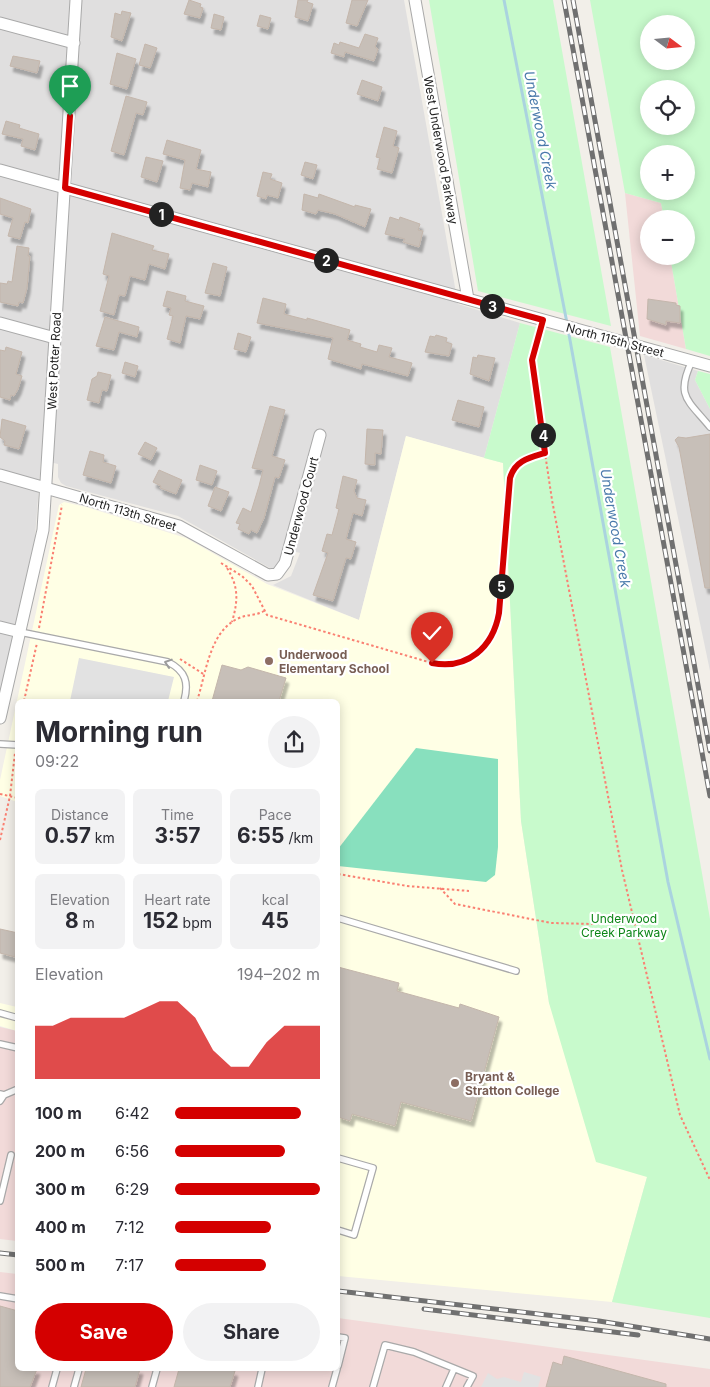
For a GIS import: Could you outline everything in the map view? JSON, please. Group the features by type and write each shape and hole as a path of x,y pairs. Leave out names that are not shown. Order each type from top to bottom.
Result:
{"street":[{"name":"West Potter Road","path":"0,718 43,530 48,488 55,338 76,0"},
{"name":"West Underwood Parkway","path":"414,0 468,299"},
{"path":"0,23 74,44"},
{"name":"North 115th Street","path":"0,170 710,366"},
{"path":"0,322 55,338"},
{"name":"Underwood Court","path":"278,574 285,563 320,435"},
{"name":"North 113th Street","path":"0,475 179,526 268,575 278,574"},
{"path":"0,626 20,632"}],"lane":[{"path":"692,361 683,378 683,393 710,427"},
{"path":"20,632 168,662 179,668 185,676 188,688 185,699"},
{"path":"0,744 15,745"},
{"path":"340,919 516,970"},
{"path":"0,1013 15,1017"},
{"path":"0,1044 15,1047"},
{"path":"0,1101 2,1094 15,1090"},
{"path":"0,1201 11,1155"},
{"path":"340,1159 373,1168 354,1235 340,1231"},
{"path":"0,1296 15,1298"},
{"path":"340,1337 345,1338 340,1356"},
{"path":"373,1387 385,1346 414,1352 473,1376 467,1387"},
{"path":"446,1387 454,1369"},
{"path":"52,1387 56,1371"},
{"path":"74,1387 78,1371"},
{"path":"152,1387 156,1371"},
{"path":"258,1387 262,1371"},
{"path":"332,1387 336,1371"}],"path":[{"path":"549,322 532,360 545,453 605,783 632,916 680,1115 710,1180"},
{"path":"217,561 242,576 252,586 267,615 432,663 455,665 468,660 488,643 497,621 512,471 521,461 545,453"},
{"path":"24,699 62,505"},
{"path":"225,566 237,589 238,601 232,623"},
{"path":"198,699 214,644 219,634 238,618 264,611"},
{"path":"0,840 10,796 15,760"},
{"path":"0,794 15,797"},
{"path":"340,874 407,886 469,891"},
{"path":"440,888 455,904 551,923 593,924 632,916"}],"shaded area":[{"path":"0,0 404,0 458,304 520,323 484,458 406,436 359,620 273,585 291,576 300,553 285,549 281,562 274,568 270,568 178,516 66,486 61,483 58,477 58,464 41,460 35,537 0,695"},
{"path":"625,193 640,197 640,200 661,203 662,210 640,210 640,265 672,265 686,349 640,336"},
{"path":"644,355 698,371 695,380 710,409 710,671"},
{"path":"406,436 503,463 521,821 549,1003 647,1177 612,1302 340,1276 340,699 17,699 59,505 64,502 186,538 267,584 359,620"},
{"path":"79,658 174,677 168,699 70,699"},
{"path":"15,710 15,801 0,796 0,780"},
{"path":"0,1003 15,1007 15,1030 0,1026"},
{"path":"0,1027 15,1031 15,1241 0,1239"},
{"path":"0,1272 15,1274 15,1371 340,1371 340,1318 710,1369 710,1387 0,1387"},
{"path":"524,1372 541,1377 538,1387 481,1387 488,1373 497,1379 504,1377 521,1382"}],"green space":[{"path":"429,0 553,0 611,326 478,291"},
{"path":"590,0 710,0 710,356 686,349 672,265 695,265 695,210 662,210 661,203 650,200 695,200 695,145 640,145 640,197 625,193"},
{"name":"Underwood Creek Parkway","path":"520,323 610,347 710,919 710,1318 612,1302 647,1177 596,1162 549,1003 521,821 503,463 484,458"},
{"path":"698,371 710,374 710,409 695,380"},
{"path":"416,748 498,759 498,847 495,875 486,882 340,866 340,846"}],"building":[{"path":"189,0 201,4 200,7 203,8 200,18 184,14"},
{"path":"298,0 308,0 307,2 313,4 308,21 295,17"},
{"path":"352,0 368,0 357,26 346,23"},
{"path":"122,11 131,13 122,41 111,37 115,13 121,15"},
{"path":"214,14 224,17 221,30 211,28"},
{"path":"260,15 271,18 268,29 257,26"},
{"path":"365,34 378,38 375,47 378,49 374,61 345,52 344,57 331,53 334,43 339,45 340,42 359,48"},
{"path":"145,44 157,48 150,68 139,65"},
{"path":"117,53 136,59 127,89 110,84"},
{"path":"13,56 40,61 37,73 10,66"},
{"path":"362,80 382,87 378,101 357,94"},
{"path":"126,96 147,102 143,115 136,113 124,155 111,151"},
{"path":"6,121 20,125 19,128 39,134 35,150 21,146 23,139 2,134"},
{"path":"384,127 397,131 393,146 399,148 392,173 377,169 380,158 376,157"},
{"path":"167,140 201,150 196,169 211,172 208,187 192,183 190,190 180,188 185,160 163,154"},
{"path":"146,157 163,161 157,182 141,177"},
{"path":"305,162 317,165 313,179 301,175"},
{"path":"263,172 272,174 270,179 282,183 278,198 267,195 266,199 257,196"},
{"path":"304,194 318,198 319,194 355,207 355,205 371,209 365,227 335,214 318,210 316,214 302,210"},
{"path":"0,198 31,209 28,223 25,222 20,239 8,236 13,218 0,214"},
{"path":"390,217 399,220 400,217 420,224 418,230 423,231 419,247 403,242 405,239 385,234"},
{"path":"112,233 154,246 152,250 169,254 165,269 149,264 145,280 130,276 125,296 119,295 114,315 100,311 109,276 103,274"},
{"path":"17,246 29,248 28,256 30,256 27,288 23,303 19,302 18,306 0,302 0,283 7,284 8,281 12,282"},
{"path":"213,263 227,267 220,296 205,293"},
{"path":"167,291 186,296 185,301 204,306 200,319 186,316 180,343 167,339 173,316 169,315 171,308 163,306"},
{"path":"263,298 286,304 284,314 307,320 307,318 350,330 347,340 361,344 360,347 377,352 379,345 392,348 389,357 412,363 408,376 362,364 361,369 328,359 333,338 257,323"},
{"path":"648,299 676,303 676,305 680,306 680,323 666,321 666,325 647,319"},
{"path":"105,317 139,327 137,337 119,332 114,350 96,346"},
{"path":"238,333 251,337 246,352 234,349"},
{"path":"436,335 447,338 446,342 452,344 449,356 425,352 430,336 435,337"},
{"path":"6,347 22,352 16,374 22,376 18,389 14,396 11,395 10,400 0,397 0,350 5,351"},
{"path":"478,355 495,358 489,381 470,374 473,357 477,358"},
{"path":"125,362 138,366 135,377 122,373"},
{"path":"98,372 111,375 107,391 102,390 99,403 87,400 92,379 97,376"},
{"path":"458,400 484,407 479,427 452,420"},
{"path":"270,406 285,410 272,456 285,460 279,478 275,477 264,518 257,533 251,530 249,534 238,529 240,524 236,523 243,508 251,512 259,486 263,470 252,468"},
{"path":"2,419 26,426 19,449 4,445 5,441 0,437"},
{"path":"367,429 383,430 381,454 375,453 375,465 365,464"},
{"path":"710,434 710,588 705,588 679,447 675,440 678,437 686,438"},
{"path":"145,442 157,448 151,460 138,454"},
{"path":"90,451 104,455 103,462 116,466 111,483 83,475"},
{"path":"200,465 217,471 212,485 196,480"},
{"path":"159,470 182,480 176,494 160,488 161,486 153,482"},
{"path":"343,476 357,480 354,491 357,498 366,500 362,516 353,513 346,539 356,542 351,559 346,558 333,601 313,595 328,553 322,551 327,534 332,535 339,509 336,508"},
{"path":"215,487 229,492 221,511 208,506"},
{"path":"222,665 241,670 248,667 286,678 280,699 213,699"},
{"path":"0,929 15,932 15,957 0,953"},
{"path":"340,968 399,983 397,991 459,1008 460,1004 499,1017 471,1121 401,1102 395,1126 352,1114 350,1121 340,1118"},
{"path":"0,1306 15,1310 15,1371 36,1371 30,1387 0,1387"},
{"path":"564,1356 666,1384 666,1387 546,1387 553,1362 562,1365"},
{"path":"85,1371 139,1371 135,1387 81,1387"},
{"path":"178,1371 235,1371 230,1387 174,1387"}],"waterway":[{"name":"Underwood Creek","path":"504,0 567,323"},
{"name":"Underwood Creek","path":"568,329 668,882 710,1059"}],"railway":[{"path":"564,0 710,796"},
{"path":"573,0 710,751"},
{"path":"0,1253 15,1255"},
{"path":"340,1291 599,1321 710,1339"},
{"path":"424,1309 638,1335"}],"place":[{"name":"Underwood Elementary School","path":"269,661"},
{"name":"Bryant & Stratton College","path":"455,1083"}],"route":[{"path":"70,116 65,188 543,320 532,354 532,360 545,453 521,461 512,471 510,478 499,613 495,630 482,650 468,660 455,665 432,663"}]}
